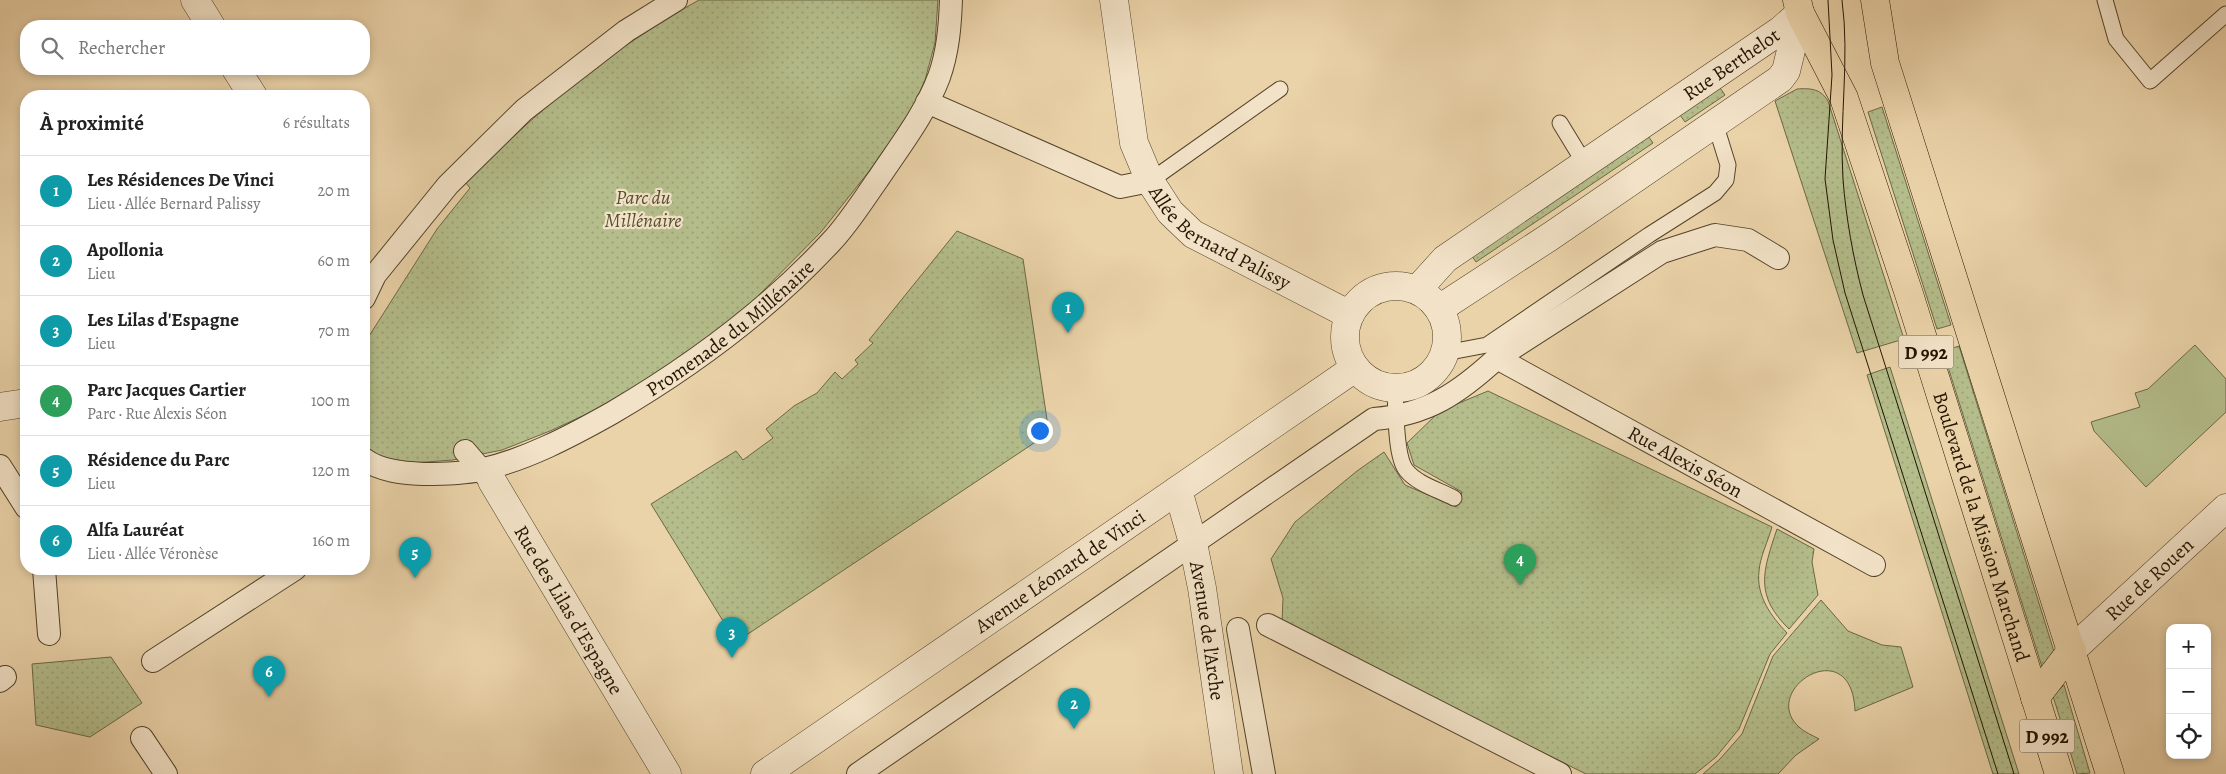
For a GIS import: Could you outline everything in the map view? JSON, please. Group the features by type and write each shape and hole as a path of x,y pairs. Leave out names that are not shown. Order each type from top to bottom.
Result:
{"main road":[{"name":"D 992","path":"1874,0 1885,63 2110,774"},
{"name":"Boulevard de la Mission Marchand","path":"1798,6 1844,98 1909,294 2059,774"},
{"path":"2035,698 2072,650"}],"street":[{"path":"195,0 207,20"},
{"path":"373,273 448,185 524,110 626,31 650,7 676,0"},
{"name":"Promenade du Millénaire","path":"370,468 402,473 486,476 522,456 573,435 648,392 713,347 770,302 832,241 910,132 939,76 950,33 951,0"},
{"path":"1114,0 1134,142 1150,181"},
{"name":"Rue Berthelot","path":"1439,309 1551,236 1780,78 1786,71 1798,6"},
{"name":"Rue Berthelot","path":"1417,290 1445,259 1781,30 1798,6"},
{"path":"240,75 249,90"},
{"name":"Allée Bernard Palissy","path":"927,102 1120,186 1150,181 1170,212 1193,234 1350,315"},
{"path":"858,774 1374,419 1418,412 1450,397 1497,358 1662,252 1715,235 1748,240 1778,258"},
{"path":"1398,286 1417,290 1430,298 1439,309 1448,338 1445,353 1438,368 1426,380 1412,387 1395,389 1380,386 1366,379 1354,368 1346,351 1345,333 1350,315 1362,299 1378,289 1398,286"},
{"name":"Rue Alexis Séon","path":"1497,358 1874,565"},
{"name":"Avenue Léonard de Vinci","path":"765,774 1354,368"},
{"path":"0,407 20,404"},
{"name":"Rue des Lilas d'Espagne","path":"465,451 486,476 667,774"},
{"path":"0,466 20,498"},
{"name":"Avenue de l'Arche","path":"1178,490 1193,543 1229,774"},
{"name":"Rue de Rouen","path":"2072,650 2226,508"},
{"path":"44,575 48,634"},
{"path":"153,661 286,575"},
{"path":"1268,624 1560,774"},
{"name":"Avenue de l'Arche","path":"1238,629 1264,774"},
{"path":"142,738 166,774"}],"lane":[{"path":"2105,0 2116,40 2150,81 2226,14"},
{"path":"1150,181 1280,89"},
{"path":"1560,123 1585,164"},
{"path":"1445,353 1487,345 1649,235 1715,193 1726,180 1728,164 1715,123"},
{"path":"1395,389 1397,440 1405,469 1417,480 1454,498"}],"green space":[{"name":"Parc du Millénaire","path":"699,0 938,0 935,43 925,80 914,105 878,160 821,232 755,299 690,354 628,395 550,431 502,450 453,460 398,464 371,456 370,335 437,229 470,188 466,183 492,156 547,106 605,60"},
{"path":"1718,85 1725,95 1685,122 1678,112"},
{"path":"1797,89 1815,90 1828,101 1904,339 1857,353 1775,101"},
{"path":"1882,107 1951,325 1937,329 1868,112"},
{"path":"1646,133 1653,143 1476,262 1470,253"},
{"path":"957,231 1023,259 1049,433 736,642 651,504 736,451 743,460 773,438 766,429 794,406 817,393 835,372 842,379 858,364 855,360 873,343 869,340"},
{"path":"2195,345 2226,379 2226,412 2146,487 2094,431 2091,422 2140,407 2135,393 2148,389"},
{"path":"1959,346 2056,658 2042,667 1943,351"},
{"path":"1890,367 2019,774 1993,774 1867,375"},
{"path":"1488,391 1772,527 1762,555 1759,580 1760,589 1770,613 1787,633 1770,654 1739,729 1716,757 1695,774 1586,774 1282,623 1283,598 1271,559 1295,522 1357,471 1384,452 1405,485 1456,507 1462,492 1414,465 1407,443 1440,411"},
{"path":"1777,529 1814,549 1812,562 1818,595 1789,629 1770,605 1766,593 1765,570"},
{"path":"1821,600 1848,631 1882,645 1901,647 1913,687 1855,711 1850,687 1839,674 1825,671 1810,675 1798,684 1790,698 1790,712 1799,727 1819,739 1796,755 1778,774 1703,774 1720,759 1742,734 1773,656"},
{"path":"111,657 142,703 90,737 36,725 32,664"},
{"path":"2064,685 2090,773 2077,774 2053,696"}],"tram line":[{"path":"1828,0 1832,75 1825,179 1833,240 1845,293 1998,774"},
{"path":"1842,0 1845,44 1842,134 1843,179 1848,223 1856,266 1863,295 2014,774"}],"place":[{"name":"Les Résidences De Vinci","path":"1068,333"},
{"name":"Résidence du Parc","path":"415,578"},
{"name":"Parc Jacques Cartier","path":"1520,585"},
{"name":"Les Lilas d'Espagne","path":"732,658"},
{"name":"Alfa Lauréat","path":"269,697"},
{"name":"Apollonia","path":"1074,729"}]}
